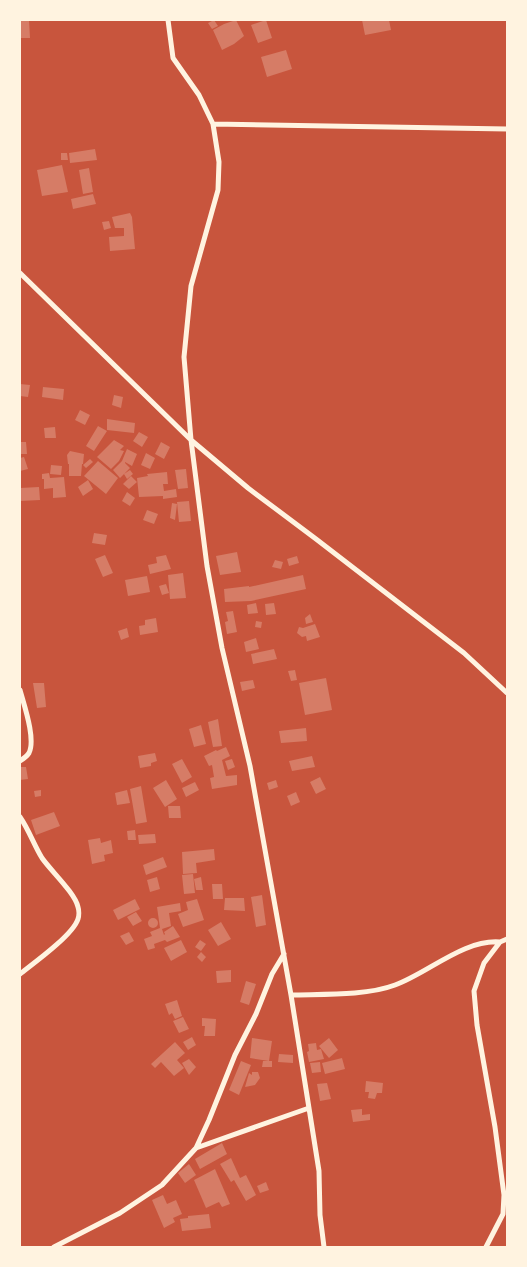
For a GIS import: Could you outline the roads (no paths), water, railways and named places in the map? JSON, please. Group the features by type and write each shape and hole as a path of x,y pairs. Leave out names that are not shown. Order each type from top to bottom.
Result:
{"street":[{"path":"168,20 173,58 199,95 213,124 219,162 218,190 191,286 184,358 191,440 207,566 222,648 250,766 291,995 319,1171 320,1215 324,1247"},
{"path":"213,124 507,129"},
{"path":"20,273 191,440 248,488 464,653 507,694"},
{"path":"20,690 31,730 31,744 28,754 20,761"},
{"path":"20,817 42,858 78,906 79,918 72,929 47,953 20,974"},
{"path":"486,1247 503,1214 504,1195 495,1127 477,1025 474,990 484,963 500,942 507,939"},
{"path":"291,995 361,992 380,989 395,985 464,949 480,943 500,942"},
{"path":"54,1247 120,1213 162,1185 196,1148 235,1055 256,1014 272,974 284,953"},
{"path":"196,1148 309,1108"}]}
